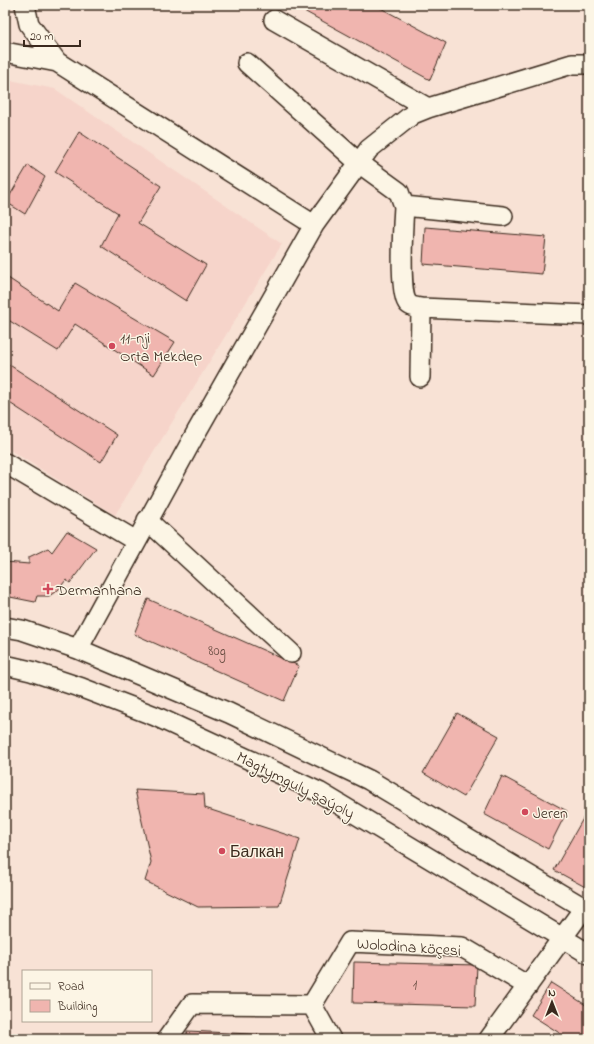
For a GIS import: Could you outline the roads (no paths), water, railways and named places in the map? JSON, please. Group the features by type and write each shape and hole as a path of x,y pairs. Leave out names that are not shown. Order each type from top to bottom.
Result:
{"street":[{"path":"25,5 29,24 57,62 314,225"},
{"path":"274,20 428,108"},
{"path":"5,52 57,62"},
{"path":"247,63 359,163 399,192 404,206 403,285 405,298 411,306 421,308 589,315"},
{"path":"78,648 147,520 314,225 369,149 413,114 428,108 572,64 589,64"},
{"path":"404,206 503,216"},
{"path":"420,378 421,308"},
{"path":"5,463 136,541"},
{"path":"147,520 291,653"},
{"name":"Magtymguly şaýoly","path":"5,627 22,630 78,648 229,713 369,780 587,910"},
{"name":"Magtymguly şaýoly","path":"5,665 31,671 82,688 155,716 319,792 589,954"},
{"path":"489,1039 564,938 587,910"},
{"name":"Wolodina köçesi","path":"312,1005 350,942 462,947 528,986"},
{"path":"167,1039 192,1004 312,1005 331,1039"}],"place":[{"name":"11-nji Orta Mekdep","path":"112,346"},
{"name":"Dermanhana","path":"48,589"},
{"name":"Jeren","path":"525,812"},
{"name":"Балкан","path":"222,851"}]}
